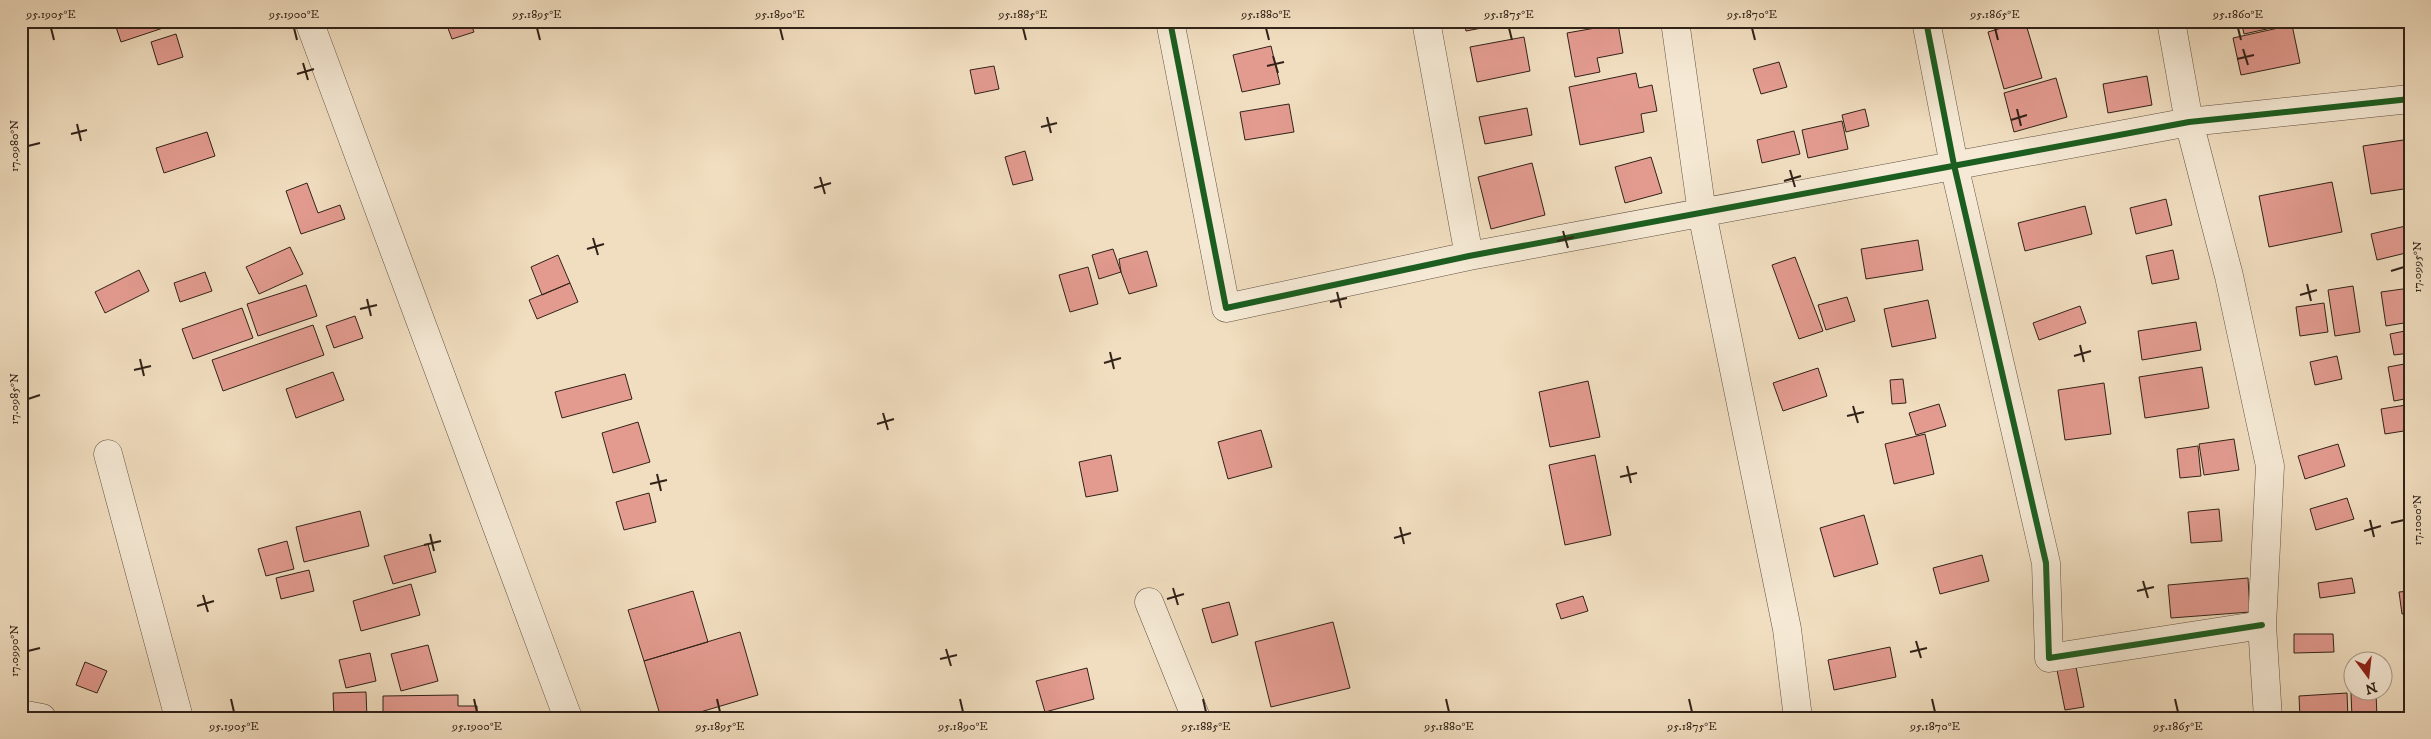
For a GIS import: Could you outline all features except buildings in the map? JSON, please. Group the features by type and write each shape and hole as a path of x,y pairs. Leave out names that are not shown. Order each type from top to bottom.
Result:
{"street":[{"path":"308,21 568,718"},
{"path":"1170,21 1226,308 1470,256 2189,122 2410,99"},
{"path":"1426,21 1470,256"},
{"path":"1675,21 1702,213 1787,629 1798,718"},
{"path":"1926,21 1954,165 2046,563 2048,658 2262,625"},
{"path":"2171,21 2189,122 2229,276 2270,466 2262,625 2268,718"},
{"path":"108,454 179,718"},
{"path":"1148,602 1196,718"},
{"path":"21,714 42,718"}],"cycle path":[{"path":"1170,21 1226,308 1469,256 2189,122 2410,99"},
{"path":"1926,21 1954,165 2046,563 2049,658 2262,625"}]}
